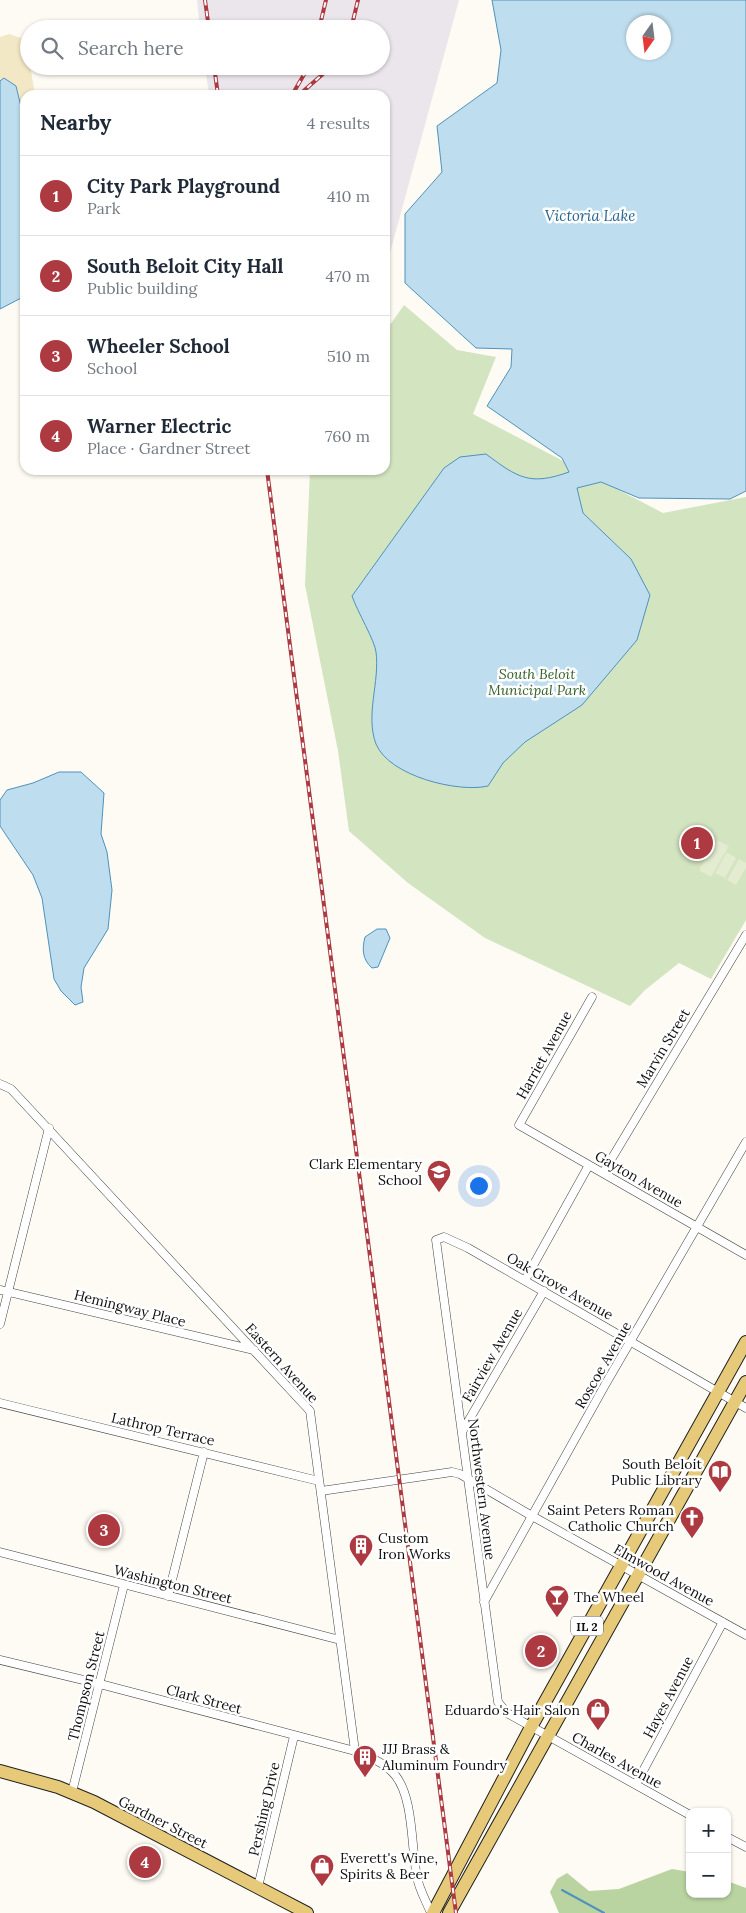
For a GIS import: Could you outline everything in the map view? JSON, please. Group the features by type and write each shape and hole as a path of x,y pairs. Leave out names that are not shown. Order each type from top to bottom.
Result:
{"main road":[{"name":"IL 2","path":"432,1913 531,1727 746,1342"},
{"name":"IL 2","path":"449,1913 639,1575 741,1405 746,1382"},
{"name":"Gardner Street","path":"0,1771 72,1792 307,1913"}],"street":[{"name":"Marvin Street","path":"603,1173 745,935"},
{"name":"Harriet Avenue","path":"519,1125 592,997"},
{"name":"Eastern Avenue","path":"0,1084 11,1089 49,1128 310,1411 355,1751"},
{"name":"Gayton Avenue","path":"519,1125 746,1255"},
{"path":"0,1324 4,1291 49,1128"},
{"name":"Roscoe Avenue","path":"484,1602 631,1340 746,1142"},
{"path":"525,1280 589,1165"},
{"name":"Oak Grove Avenue","path":"438,1239 447,1238 525,1280 719,1390 741,1405"},
{"name":"Northwestern Avenue","path":"438,1239 436,1242 498,1702 506,1712 531,1727"},
{"name":"Hemingway Place","path":"4,1291 254,1350"},
{"name":"Fairview Avenue","path":"462,1432 544,1291"},
{"name":"Lathrop Terrace","path":"0,1403 319,1480"},
{"path":"168,1596 204,1452"},
{"path":"321,1491 452,1472 467,1477"},
{"name":"Elmwood Avenue","path":"467,1477 532,1516 746,1635"},
{"name":"Washington Street","path":"0,1552 340,1640"},
{"name":"Thompson Street","path":"72,1792 124,1585"},
{"name":"Hayes Avenue","path":"636,1784 723,1622"},
{"name":"Clark Street","path":"0,1660 100,1684 355,1751 380,1762 396,1776 405,1796 417,1878 432,1913"},
{"name":"Charles Avenue","path":"531,1727 686,1813"},
{"name":"Pershing Drive","path":"258,1887 294,1736"},
{"path":"731,1839 746,1847"}],"shaded area":[{"path":"197,0 459,0 390,253 390,90 208,90 206,75 390,75 390,20 199,20"}],"green space":[{"name":"South Beloit Municipal Park","path":"404,305 457,350 496,357 473,414 663,513 746,497 746,920 711,979 679,963 645,990 630,1006 485,938 408,883 349,831 338,751 305,585 310,475 390,475 390,325"},
{"path":"717,840 729,846 711,877 700,871 700,868"},
{"path":"727,852 736,858 725,878 715,873"},
{"path":"739,859 746,863 746,868 736,885 727,880"},
{"path":"672,1869 686,1871 686,1898 731,1898 731,1882 746,1888 746,1913 559,1913 550,1892 557,1879 567,1873 589,1891 619,1889"}],"sand":[{"path":"9,34 20,38 20,75 32,75 34,90 20,90 20,102 16,86 0,81 0,37"}],"water":[{"name":"Victoria Lake","path":"492,0 746,0 746,491 730,499 639,498 601,482 577,488 583,513 631,559 650,595 637,640 582,705 525,742 503,763 488,786 475,788 426,780 395,765 383,755 376,744 372,722 377,663 376,652 373,641 352,596 444,468 460,457 486,454 516,474 534,479 569,472 562,458 487,406 511,367 512,349 476,348 405,283 405,214 442,172 437,126 497,83 501,50"},
{"path":"4,78 16,86 20,102 20,299 0,309 0,81"},
{"path":"59,772 81,772 104,793 101,834 107,852 112,890 108,929 84,968 81,987 83,1002 75,1005 61,991 54,979 42,898 33,875 0,826 0,800 7,790 33,783"},
{"path":"377,929 386,929 390,938 378,967 372,968 365,957 363,946 365,937"}],"waterway":[{"path":"562,1890 604,1913"}],"railway":[{"path":"205,0 208,20"},
{"path":"321,20 326,0"},
{"path":"353,20 358,0"},
{"path":"215,75 217,90"},
{"path":"295,90 304,75"},
{"path":"305,90 322,75"},
{"path":"268,475 456,1913"}],"place":[{"name":"City Park Playground","path":"697,843"},
{"name":"Clark Elementary School","path":"439,1193"},
{"name":"South Beloit Public Library","path":"720,1493"},
{"name":"Wheeler School","path":"104,1530"},
{"name":"Saint Peters Roman Catholic Church","path":"692,1539"},
{"name":"Custom Iron Works","path":"361,1567"},
{"name":"The Wheel","path":"557,1618"},
{"name":"South Beloit City Hall","path":"541,1651"},
{"name":"Eduardo's Hair Salon","path":"598,1731"},
{"name":"JJJ Brass & Aluminum Foundry","path":"365,1778"},
{"name":"Warner Electric","path":"145,1862"},
{"name":"Everett's Wine, Spirits & Beer","path":"322,1887"}]}
